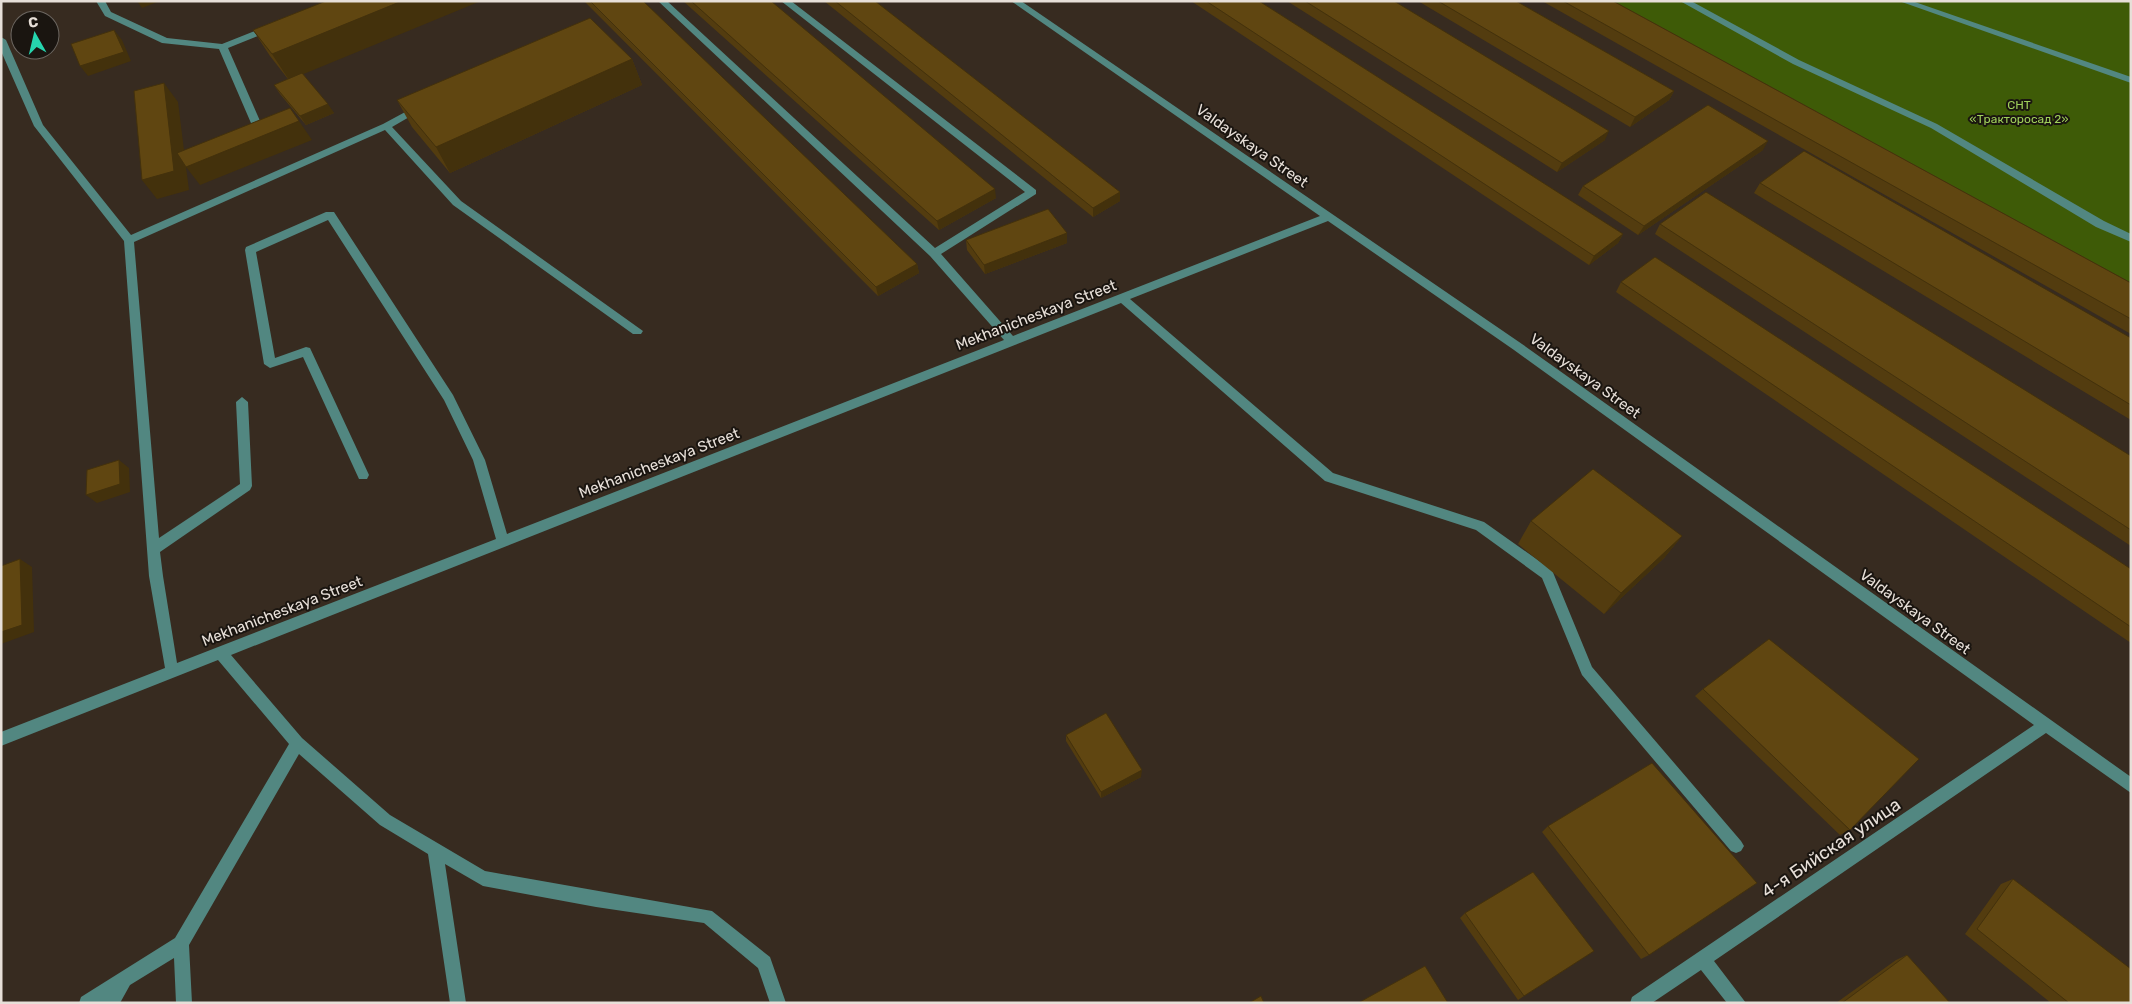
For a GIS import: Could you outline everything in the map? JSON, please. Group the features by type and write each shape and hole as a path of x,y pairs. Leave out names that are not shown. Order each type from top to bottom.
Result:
{"street":[{"path":"100,1 108,14 165,41 223,46 277,26"},
{"path":"662,1 934,253 1012,342"},
{"path":"785,1 1032,192 934,253"},
{"name":"Valdayskaya Street","path":"1015,1 1518,347 2131,786"},
{"path":"1684,1 1796,62 1934,126 2100,224 2131,238"},
{"path":"1902,1 2131,80"},
{"path":"1,40 39,126 129,240 156,576 172,672"},
{"path":"223,46 259,130"},
{"path":"129,240 386,126 429,103"},
{"path":"386,126 456,204 637,331"},
{"path":"363,474 306,350 270,364 250,250 330,215 449,398 479,460 503,542"},
{"name":"Mekhanicheskaya Street","path":"1,739 1328,217"},
{"path":"1122,298 1329,477 1480,526 1547,574 1586,671 1736,846"},
{"path":"154,549 246,486 242,402"},
{"path":"222,653 297,743 384,820 483,878 596,899 707,916 764,963 778,1003"},
{"name":"4-я Бийская улица","path":"1638,1003 2046,725"},
{"path":"87,1003 181,944 297,743"},
{"path":"435,850 458,1003"},
{"path":"181,944 184,1003"},
{"path":"1702,959 1738,1003"},
{"path":"111,1003 124,980"}],"green space":[{"name":"СНТ «Тракторосад 2»","path":"1591,1 2131,1 2131,299"}],"building":[{"path":"326,1 402,1 272,54 253,30"},
{"path":"590,1 643,1 917,264 876,287"},
{"path":"691,1 771,1 995,189 937,221"},
{"path":"835,1 875,1 1120,192 1093,208"},
{"path":"1206,1 1259,1 1623,234 1594,256"},
{"path":"1305,1 1394,1 1609,131 1562,163"},
{"path":"1438,1 1516,1 1674,91 1635,117"},
{"path":"1563,1 1613,1 2131,283 2131,319"},
{"path":"590,18 632,59 436,147 397,100"},
{"path":"114,30 124,52 80,66 71,44"},
{"path":"302,73 328,104 300,116 274,85"},
{"path":"164,83 174,171 142,180 134,91"},
{"path":"1708,105 1768,141 1644,226 1583,186"},
{"path":"290,108 299,121 186,167 177,153"},
{"path":"1804,151 2131,338 2131,405 1760,183"},
{"path":"1706,192 2131,456 2131,530 1660,224"},
{"path":"1048,209 1067,233 984,265 966,240"},
{"path":"1655,257 2131,569 2131,627 1621,282"},
{"path":"119,460 120,484 86,495 87,470"},
{"path":"1593,469 1682,536 1621,593 1531,521"},
{"path":"20,559 22,625 1,632 1,566"},
{"path":"1769,639 1919,759 1850,830 1703,689"},
{"path":"1106,713 1142,770 1101,792 1066,735"},
{"path":"1652,763 1757,883 1649,955 1548,826"},
{"path":"1533,872 1594,951 1524,996 1465,913"},
{"path":"2013,879 2131,969 2131,1003 2069,1003 1977,929"},
{"path":"1907,955 1950,1003 1842,1003"},
{"path":"1425,966 1448,1003 1358,1003"},
{"path":"1261,996 1264,1003 1249,1003"}]}
